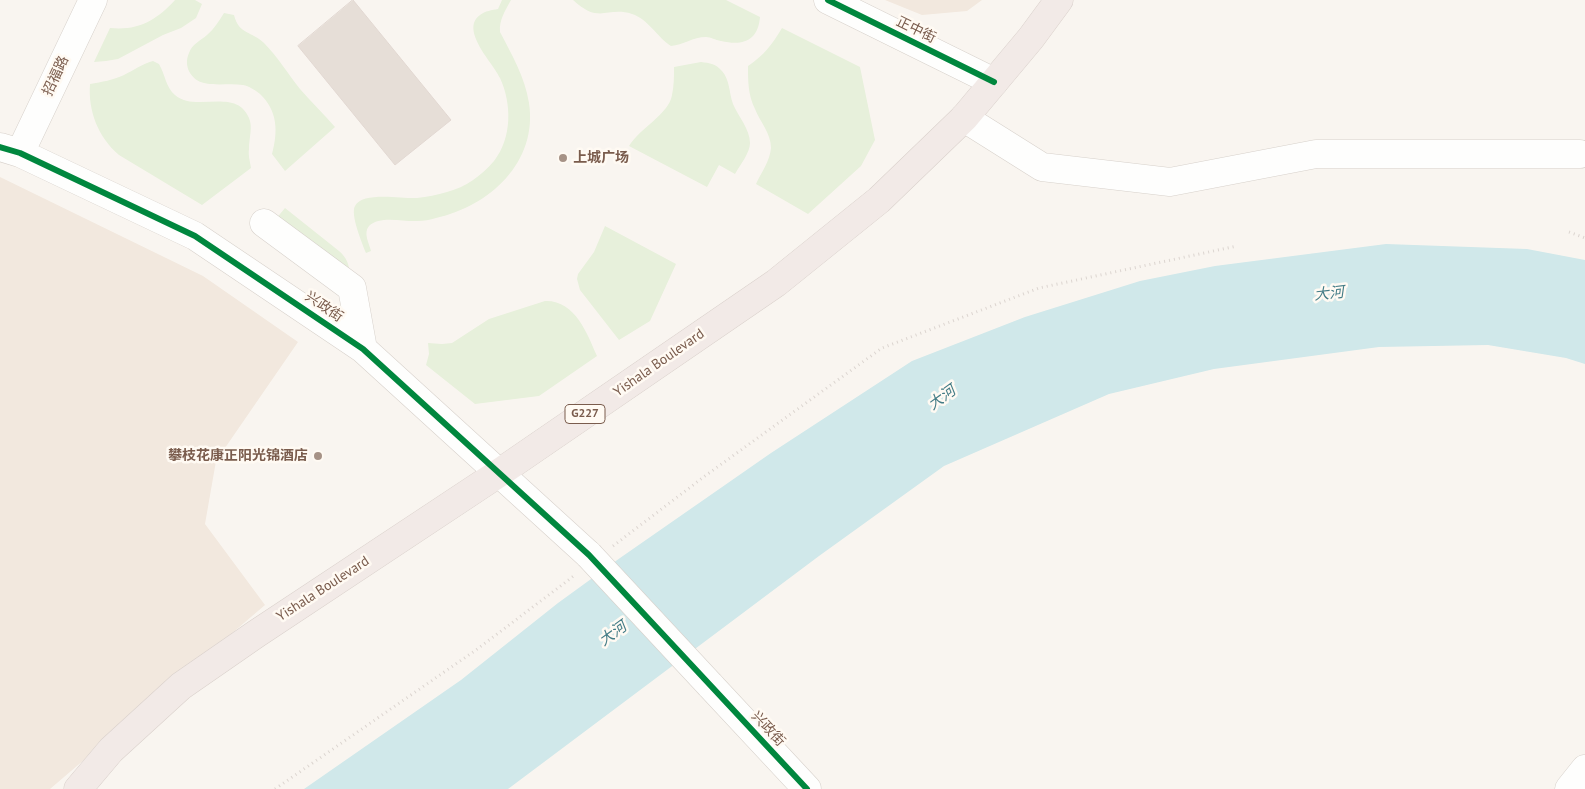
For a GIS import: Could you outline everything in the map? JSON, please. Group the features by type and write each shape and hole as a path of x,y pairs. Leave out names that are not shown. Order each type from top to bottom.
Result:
{"highway":[{"name":"Yishala Boulevard","path":"78,789 111,750 181,686 499,473 776,283 879,200 964,118 1031,38 1059,0"}],"street":[{"name":"招福路","path":"10,150 92,0"},
{"name":"正中街","path":"828,0 994,82"},
{"path":"964,118 1042,167 1170,182 1316,154 1580,154"},
{"name":"兴政街","path":"10,150 195,236 363,349 593,558 807,789"},
{"path":"264,223 352,288 363,349"},
{"path":"1569,789 1585,769"}],"path":[{"path":"1569,232 1585,238"},
{"path":"275,789 476,650 593,558 882,348 1039,288 1237,246"}],"shaded area":[{"path":"885,0 982,0 967,11 922,15"},
{"path":"0,177 203,276 298,342 216,461 205,524 265,605 50,789 0,789"}],"green space":[{"path":"175,0 195,0 202,4 196,18 181,28 163,35 118,59 94,62 110,28 129,28 146,23"},
{"path":"502,0 511,0 501,20 500,32 521,75 529,103 530,124 526,144 518,162 492,192 456,212 425,221 386,220 374,223 369,226 366,232 371,251 366,253 354,215 355,206 359,201 374,197 421,198 454,190 478,176 494,161 500,152 507,131 507,99 500,78 480,47 473,29 475,21 480,15 498,9"},
{"path":"573,0 726,0 760,17 756,32 748,40 742,42 719,41 706,37 671,46 638,16 623,12 590,12"},
{"path":"224,13 234,15 239,26 264,43 300,89 335,127 285,171 272,154 276,130 275,122 270,107 260,94 252,88 243,85 204,83 195,79 189,72 187,58 190,50 212,30"},
{"path":"782,28 860,67 875,140 861,166 808,214 756,184 767,162 771,143 751,98 748,83 748,66 759,58 775,40"},
{"path":"153,61 159,64 172,92 183,100 235,104 243,109 249,118 251,129 249,154 251,168 202,205 119,155 105,140 96,123 91,104 90,84 120,77"},
{"path":"701,62 715,65 725,75 733,104 746,128 750,143 747,155 735,174 719,165 707,187 629,146 660,115 670,102 674,67"},
{"path":"285,208 344,256 350,275 275,220"},
{"path":"605,226 676,264 650,321 619,340 580,290 577,279 578,274 594,252"},
{"path":"545,301 555,302 572,312 584,328 597,356 539,396 475,404 426,365 429,354 428,343 452,343 489,319"}],"water":[{"name":"大河","path":"1386,244 1527,249 1585,260 1585,364 1566,358 1488,345 1379,347 1214,369 1109,394 944,466 819,556 508,789 304,789 461,680 558,603 620,558 771,453 912,361 1025,317 1140,281 1215,266"}],"building":[{"path":"353,0 451,120 395,165 298,46"}],"cycle path":[{"path":"828,0 994,82"},
{"path":"0,147 20,153 195,236 363,349 589,555 807,789"}],"place":[{"name":"上城广场","path":"563,158"},
{"name":"攀枝花康正阳光锦酒店","path":"318,456"}]}
